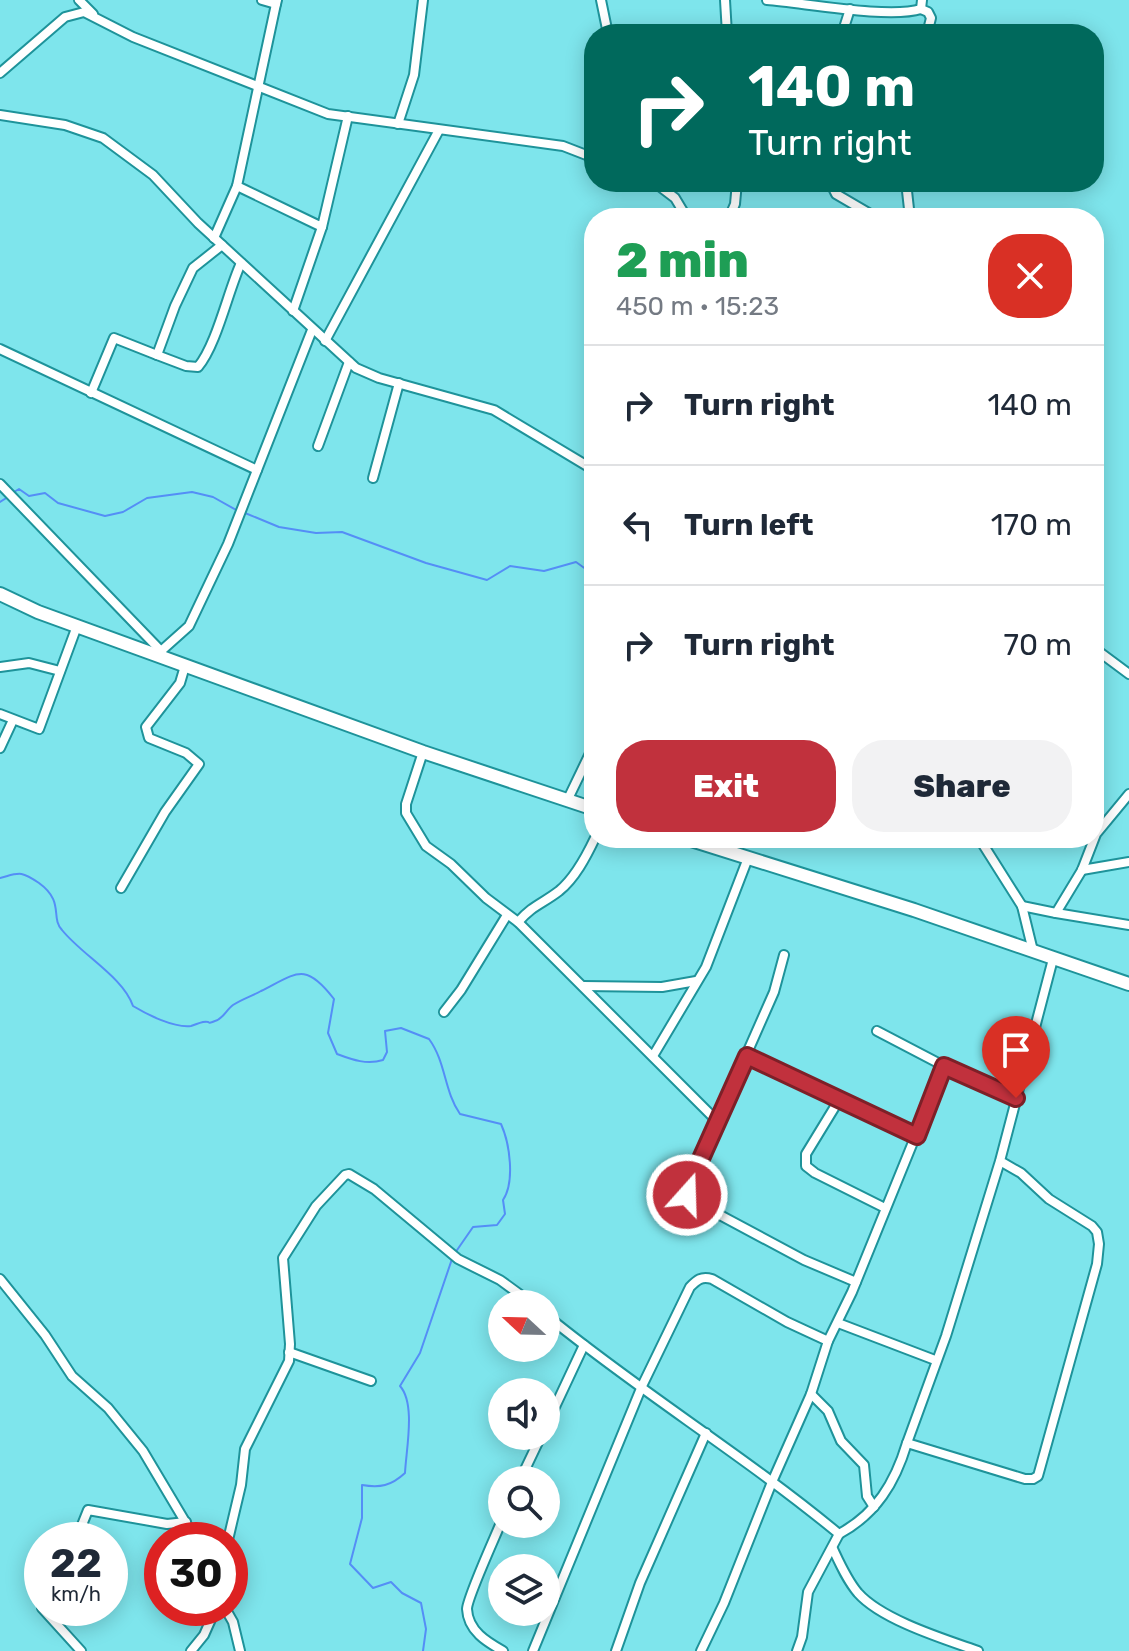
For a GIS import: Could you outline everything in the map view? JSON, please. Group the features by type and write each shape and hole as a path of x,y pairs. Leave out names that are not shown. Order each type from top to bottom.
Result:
{"main road":[{"path":"0,594 171,661 584,806"},
{"path":"716,848 1129,984"}],"street":[{"path":"79,0 94,15"},
{"path":"214,238 237,186 276,2 262,0"},
{"path":"398,124 414,75 423,0"},
{"path":"601,0 606,24"},
{"path":"725,0 726,24"},
{"path":"767,0 909,12 922,4 931,18 930,24"},
{"path":"845,24 850,9"},
{"path":"0,73 70,14 84,12 133,37 328,114 563,146 584,154"},
{"path":"0,115 65,125 103,138 153,175 214,238 356,368 494,410 584,464"},
{"path":"293,311 322,227 348,116"},
{"path":"325,341 439,130"},
{"path":"237,186 322,227"},
{"path":"667,192 681,208"},
{"path":"835,192 860,208"},
{"path":"157,355 193,268 222,245"},
{"path":"91,393 114,338 186,366 198,367 207,353 229,299 233,277 241,263"},
{"path":"161,651 189,626 228,544 312,330"},
{"path":"0,349 257,470"},
{"path":"318,446 349,362"},
{"path":"373,478 399,383"},
{"path":"0,484 171,661"},
{"path":"0,714 39,729 77,626"},
{"path":"1104,655 1128,671"},
{"path":"0,667 29,663 60,671"},
{"path":"121,888 165,812 199,764 186,753 149,738 146,727 180,683 185,666"},
{"path":"0,748 13,720"},
{"path":"423,752 406,804 406,813 426,846 518,922 717,1121"},
{"path":"567,801 584,766"},
{"path":"1104,824 1129,794"},
{"path":"518,922 531,907 561,890 590,848"},
{"path":"985,848 1022,906 1033,951"},
{"path":"1056,913 1082,870 1091,848"},
{"path":"653,1056 706,967 748,858"},
{"path":"1082,870 1129,862"},
{"path":"1022,906 1129,925"},
{"path":"444,1012 507,915"},
{"path":"784,955 774,992 687,1191 690,1199 804,1260 856,1282"},
{"path":"797,1651 808,1592 839,1534 869,1514 893,1482 946,1336 1000,1161 1053,959"},
{"path":"582,986 662,987 697,981"},
{"path":"877,1031 944,1066 1016,1098"},
{"path":"747,1056 917,1136"},
{"path":"701,1651 811,1394 828,1341 856,1282 944,1066"},
{"path":"839,1100 806,1154 806,1166 885,1208"},
{"path":"907,1443 1025,1479 1038,1476 1097,1264 1099,1244 1097,1232 1092,1226 1049,1199 1021,1173 1000,1161"},
{"path":"232,1522 245,1449 289,1361 283,1258 316,1206 347,1173 374,1189 458,1259 514,1290"},
{"path":"533,1651 642,1386 690,1287 697,1279 704,1277 828,1341"},
{"path":"0,1279 45,1335 72,1376 108,1408 143,1451 186,1522"},
{"path":"0,1297 8,1290"},
{"path":"838,1323 935,1360"},
{"path":"560,1326 839,1534"},
{"path":"560,1396 584,1345"},
{"path":"289,1352 371,1381"},
{"path":"811,1394 828,1411 841,1441 864,1465 867,1496 874,1507"},
{"path":"616,1651 640,1583 706,1433"},
{"path":"83,1522 88,1510 156,1522"},
{"path":"495,1538 466,1607 470,1623 478,1633 486,1642 503,1651"},
{"path":"833,1549 842,1570 873,1606 928,1634 978,1651"},
{"path":"58,1626 81,1651"},
{"path":"191,1651 208,1626"},
{"path":"234,1626 240,1651"}],"waterway":[{"path":"14,492 19,489 29,496 45,493 58,503 105,516 123,512 147,498 192,492 213,497 238,511"},
{"path":"0,502 8,497"},
{"path":"245,513 279,527 316,533 342,532 426,563 487,580 510,566 544,571 576,562 584,568"},
{"path":"0,878 23,874 47,890 55,903 62,930 120,985 133,1006 161,1020 184,1026 209,1023 220,1018 236,1003 300,974 315,979 334,999 328,1033 337,1054 366,1062 383,1060 387,1052 385,1031 401,1028 429,1039 460,1114 501,1124 509,1152 509,1183 503,1200 505,1214 497,1225 473,1227 455,1253"},
{"path":"423,1651 426,1629 421,1603 402,1593 391,1582 373,1588 350,1564 362,1518 362,1485 385,1485 405,1473 409,1415 405,1394 400,1386 420,1353 452,1259"}],"route":[{"path":"687,1195 747,1056 917,1136 944,1066 1016,1098"}]}
